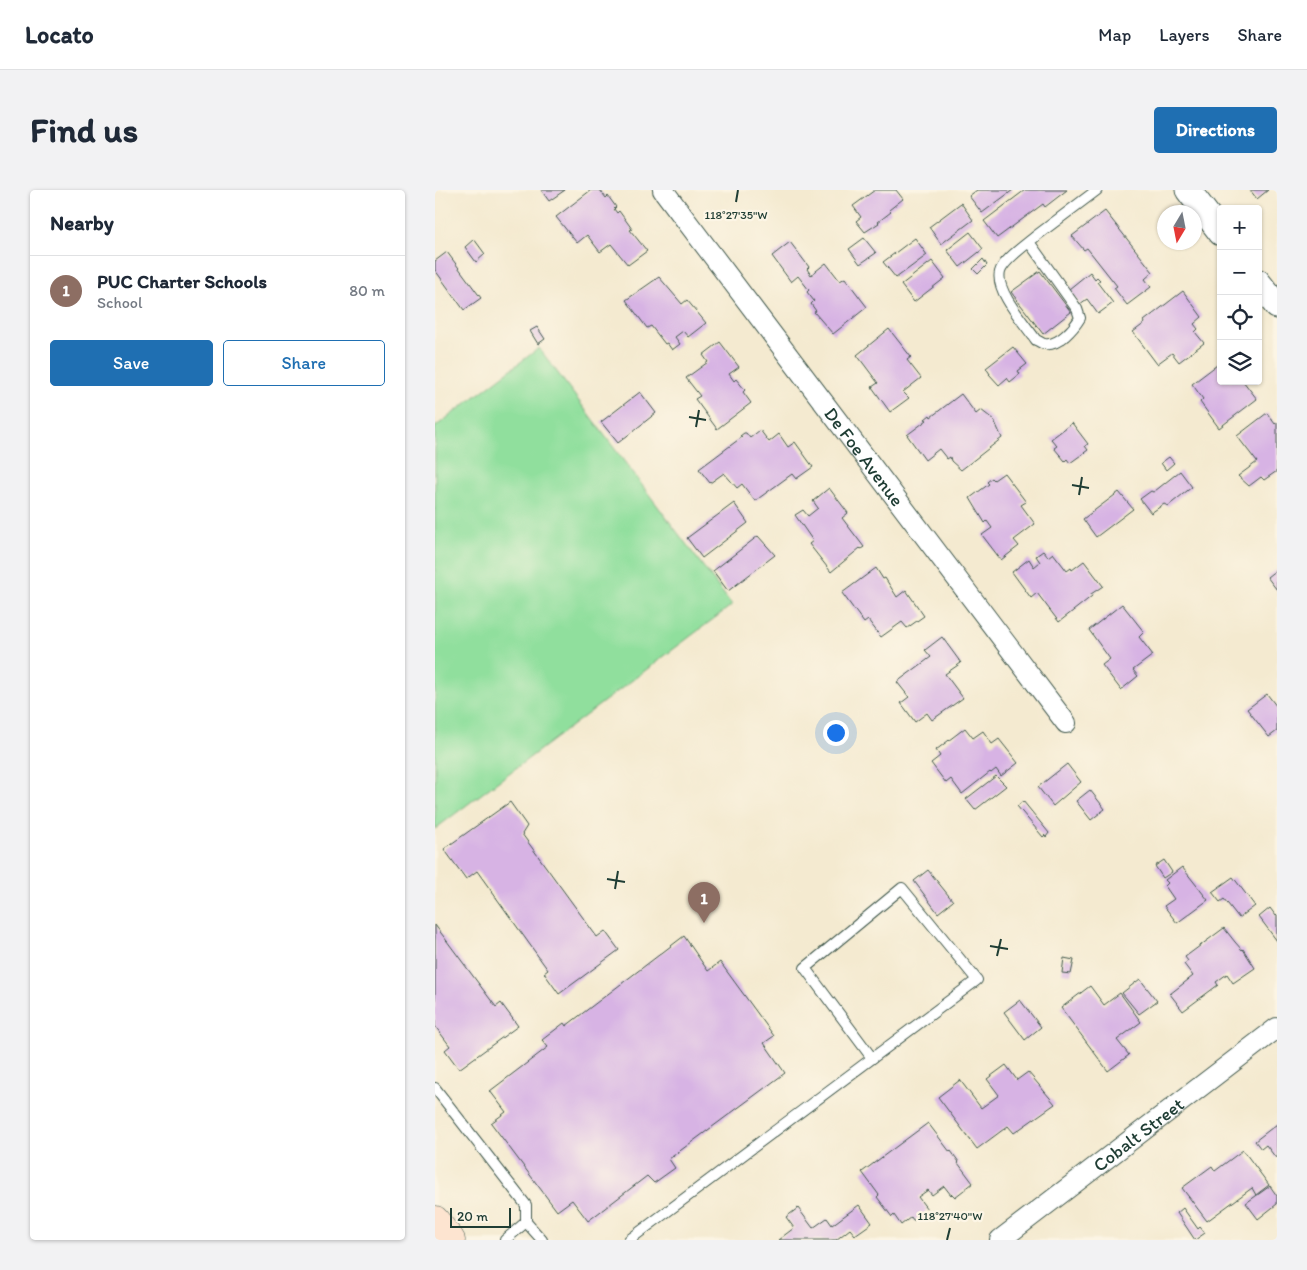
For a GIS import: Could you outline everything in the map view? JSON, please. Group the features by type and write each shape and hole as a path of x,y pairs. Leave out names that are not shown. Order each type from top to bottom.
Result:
{"main road":[{"path":"435,1220 451,1240"}],"street":[{"name":"De Foe Avenue","path":"663,190 1066,723"},
{"path":"1188,190 1217,227"},
{"path":"1262,287 1277,306"},
{"name":"Cobalt Street","path":"1000,1240 1277,1028"}],"lane":[{"path":"1029,242 1077,309 1080,318 1075,327 1055,342 1044,344 1036,340 1002,293 999,272 1005,263 1029,242 1097,190"},
{"path":"629,1240 977,980 902,888 805,968 872,1058"},
{"path":"435,1088 526,1205 526,1222 542,1240"},
{"path":"505,1240 526,1222"}],"green space":[{"path":"539,348 732,605 435,829 435,427"}],"building":[{"path":"541,190 565,190 549,201"},
{"path":"591,190 600,190 606,198 608,196 616,207 614,209 617,213 619,211 632,229 630,230 647,251 628,265 611,244 600,252 587,235 577,243 556,217"},
{"path":"875,190 896,190 903,199 889,210 891,212 879,223 865,232 856,221 861,217 853,206"},
{"path":"977,190 1013,190 982,213 969,196"},
{"path":"1025,190 1067,190 1045,207 1043,204 997,238 984,221"},
{"path":"1250,190 1268,190 1257,199"},
{"path":"961,203 973,220 941,244 929,227"},
{"path":"1105,211 1153,272 1145,279 1151,287 1127,305 1114,288 1117,286 1087,248 1084,250 1072,236"},
{"path":"970,232 983,249 960,267 947,250"},
{"path":"864,238 876,253 860,264 849,249"},
{"path":"915,238 927,255 896,278 883,262"},
{"path":"474,239 485,254 476,262 465,247"},
{"path":"790,242 809,267 807,269 811,275 826,263 840,281 845,278 867,307 833,334 814,312 816,311 811,304 814,301 807,292 809,290 798,276 791,282 772,256"},
{"path":"447,252 481,298 464,310 435,270 435,261"},
{"path":"983,259 987,265 978,274 973,269"},
{"path":"932,261 945,278 914,302 901,285"},
{"path":"1040,271 1071,312 1043,334 1011,292"},
{"path":"1090,272 1095,279 1097,277 1100,280 1097,282 1113,303 1098,314 1087,299 1080,304 1069,289"},
{"path":"659,277 682,304 687,300 706,323 688,337 683,331 675,337 680,344 672,350 651,326 647,328 626,300"},
{"path":"1183,291 1202,317 1194,324 1198,329 1195,332 1204,343 1179,362 1172,353 1157,364 1133,332 1145,323 1144,321"},
{"path":"537,327 545,339 538,344 530,331"},
{"path":"889,329 911,357 907,360 921,378 903,392 909,398 890,412 872,387 878,383 857,355"},
{"path":"720,342 739,367 729,374 745,390 743,392 751,403 717,429 695,399 700,396 686,378 708,362 703,355"},
{"path":"1013,347 1027,364 1018,371 1020,374 1010,382 1007,378 999,385 986,368"},
{"path":"1217,365 1217,385 1246,385 1257,399 1219,428 1200,402 1203,399 1192,384"},
{"path":"640,392 656,413 618,443 601,422"},
{"path":"961,394 976,414 981,410 994,420 1002,438 961,470 951,461 950,457 947,459 939,449 925,460 907,435 927,420 925,419 930,415 931,417"},
{"path":"1267,413 1275,424 1277,422 1277,471 1264,480 1261,477 1249,486 1238,476 1257,462 1237,436"},
{"path":"1072,423 1088,444 1085,446 1088,450 1070,463 1067,459 1065,461 1054,448 1057,446 1051,439"},
{"path":"760,430 769,442 779,434 788,447 795,442 813,467 796,479 792,474 755,501 742,484 737,488 724,473 710,483 699,469 742,437 740,436 744,433 750,438"},
{"path":"1169,457 1174,463 1166,470 1161,463"},
{"path":"1180,471 1192,487 1168,506 1164,504 1151,513 1140,499 1151,491 1155,491"},
{"path":"1004,473 1026,502 1021,505 1035,524 1014,540 1019,546 1001,560 982,535 992,528 987,521 985,523 970,498 989,484 987,482 992,478 994,480"},
{"path":"829,488 848,513 842,518 864,547 860,548 831,572 809,544 813,541 795,515 803,510 808,516 818,508 813,501"},
{"path":"1119,492 1133,509 1096,537 1083,519"},
{"path":"734,503 748,523 702,558 687,538"},
{"path":"758,536 775,555 728,591 713,571"},
{"path":"1043,551 1048,557 1053,553 1067,571 1071,568 1072,570 1084,561 1103,586 1059,622 1037,593 1031,598 1012,572 1029,559 1034,567 1040,562 1036,556"},
{"path":"876,568 897,597 906,590 924,616 907,628 902,622 881,637 868,620 864,623 842,593"},
{"path":"1276,570 1277,572 1277,590 1267,577"},
{"path":"1122,604 1144,632 1139,637 1153,655 1133,670 1138,676 1121,690 1102,665 1110,659 1089,630"},
{"path":"942,637 961,663 945,674 963,698 932,720 927,713 915,722 901,703 909,697 897,682 931,657 925,650"},
{"path":"1267,694 1277,707 1277,731 1269,737 1247,709"},
{"path":"965,728 973,738 983,731 992,744 999,739 1018,763 1001,776 996,769 990,772 962,794 951,779 946,783 931,763 940,756 936,750"},
{"path":"1067,764 1081,782 1053,806 1038,787"},
{"path":"996,776 1006,786 975,810 966,799"},
{"path":"1090,790 1105,809 1091,820 1076,801"},
{"path":"1023,801 1049,833 1046,837 1045,835 1043,837 1017,806"},
{"path":"510,802 527,826 522,834 597,937 605,931 619,950 559,994 544,973 548,970 477,871 466,879 444,849"},
{"path":"1164,860 1172,872 1163,878 1155,866"},
{"path":"1182,867 1208,900 1177,923 1164,906 1174,899 1165,886 1168,883 1165,880"},
{"path":"928,870 953,901 938,913 914,881"},
{"path":"1233,877 1255,906 1239,918 1224,899 1220,902 1212,892"},
{"path":"1270,908 1277,915 1277,941 1259,917"},
{"path":"435,925 496,1007 501,1003 518,1026 459,1069 445,1050 450,1046 435,1026"},
{"path":"1224,928 1243,949 1255,968 1233,983 1227,974 1216,982 1218,985 1183,1011 1170,994 1193,976 1184,964 1188,961 1185,957"},
{"path":"684,936 708,971 720,962 774,1036 764,1043 785,1073 669,1159 675,1168 654,1183 647,1176 588,1221 572,1200 557,1211 491,1123 506,1112 490,1091 548,1047 542,1040 564,1023 566,1026"},
{"path":"1064,958 1074,960 1071,974 1062,973"},
{"path":"1140,979 1157,1001 1139,1014 1122,993"},
{"path":"1090,986 1104,1005 1120,993 1141,1022 1117,1040 1129,1055 1108,1071 1061,1008"},
{"path":"1020,1000 1041,1027 1025,1040 1004,1012"},
{"path":"1006,1065 1017,1080 1028,1072 1055,1104 1014,1133 1008,1126 977,1149 938,1097 960,1080 981,1108 999,1095 987,1079"},
{"path":"928,1123 951,1151 973,1183 955,1197 944,1186 932,1195 928,1190 918,1197 927,1209 926,1212 916,1220 913,1220 911,1217 901,1225 894,1215 892,1217 877,1197 879,1195 862,1172"},
{"path":"1277,1124 1276,1158 1266,1145 1261,1149 1255,1141"},
{"path":"1243,1150 1269,1185 1256,1195 1252,1188 1207,1221 1182,1188 1212,1166 1215,1171"},
{"path":"1270,1186 1277,1196 1277,1204 1258,1219 1246,1203"},
{"path":"859,1205 872,1223 855,1235 850,1229 836,1240 778,1240 794,1228 786,1217 798,1208 813,1228 827,1218 832,1225"},
{"path":"1183,1208 1198,1229 1200,1227 1205,1233 1195,1240 1177,1213"}],"place":[{"name":"PUC Charter Schools","path":"704,923"}]}
